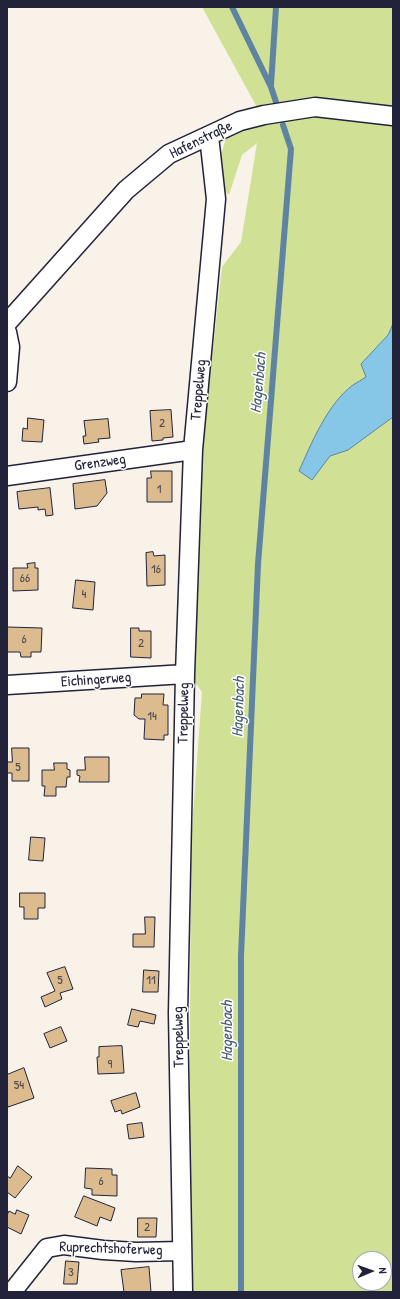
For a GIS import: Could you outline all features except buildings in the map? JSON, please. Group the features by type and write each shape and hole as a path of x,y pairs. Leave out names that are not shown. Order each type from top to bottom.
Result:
{"street":[{"name":"Hafenstraße","path":"7,323 126,190 169,154 240,121 264,115 315,107 393,116"},
{"name":"Treppelweg","path":"183,1292 178,1013 185,674 193,450 216,199 209,136"},
{"path":"7,332 10,347 7,382"},
{"name":"Grenzweg","path":"7,476 193,450"},
{"name":"Eichingerweg","path":"7,685 185,674"},
{"name":"Ruprechtshoferweg","path":"12,1292 47,1248 64,1245 103,1250 136,1252 182,1251"}],"green space":[{"path":"202,7 393,7 393,1292 191,1292 189,1209 191,842 202,692 194,681 199,475 222,267 241,242 257,143 242,155 229,195 223,190 221,155 227,135 265,122"}],"water":[{"path":"393,324 393,417 348,450 330,456 312,480 299,471 321,425 328,413 344,393 366,377 361,364 388,335"}],"waterway":[{"name":"Hagenbach","path":"232,7 271,87 276,102"},
{"path":"271,85 276,7"},
{"name":"Hagenbach","path":"241,1292 241,956 258,564 291,149 283,125"}]}
